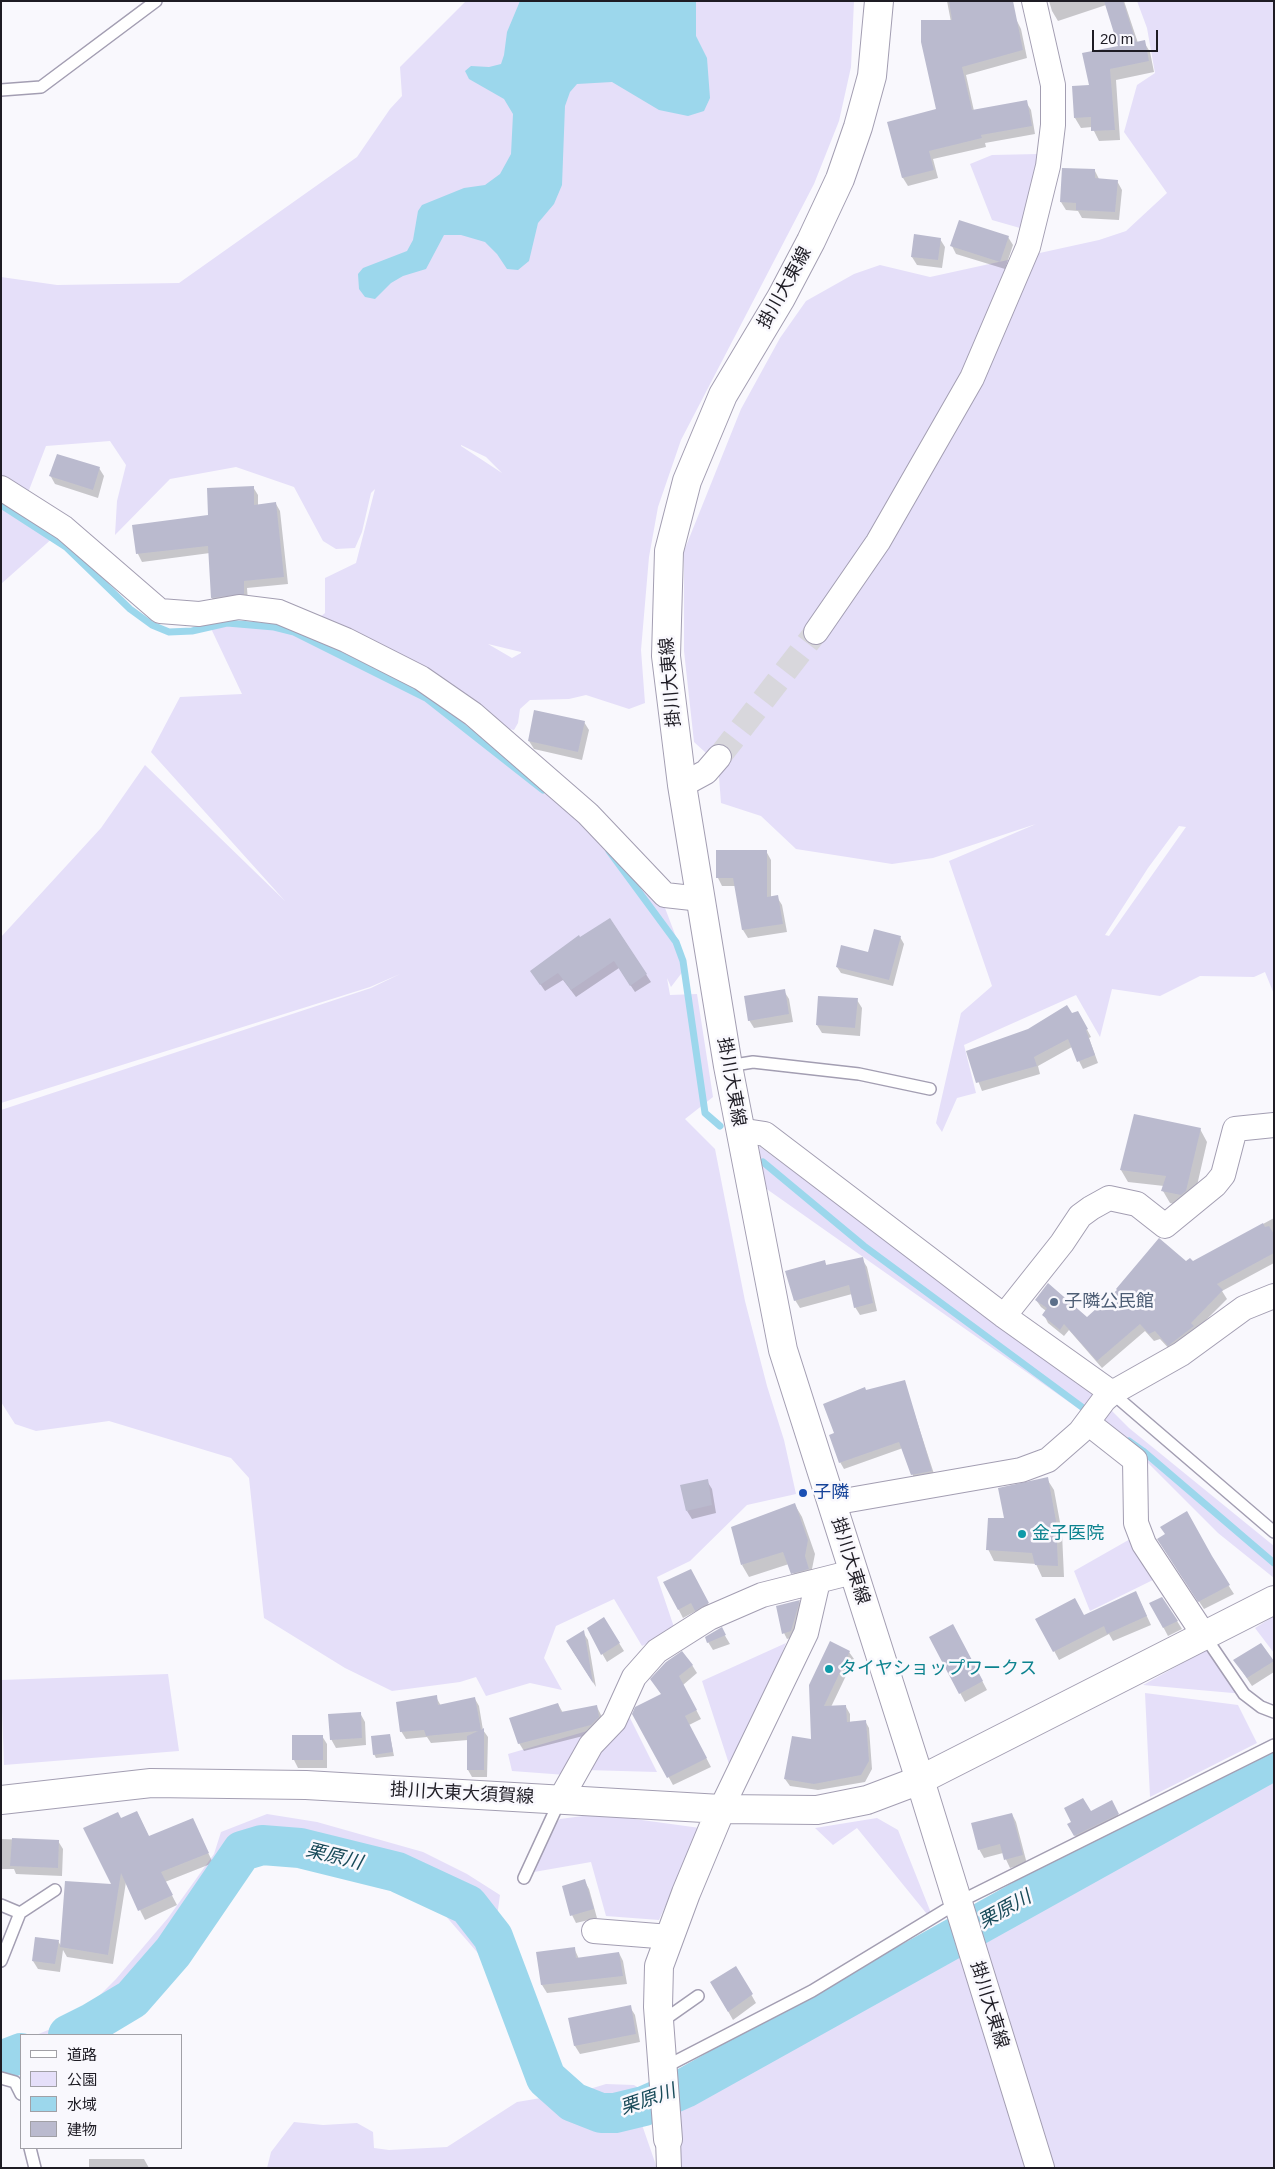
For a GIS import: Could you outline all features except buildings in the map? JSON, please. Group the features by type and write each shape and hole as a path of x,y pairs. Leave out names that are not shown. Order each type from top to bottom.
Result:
{"main road":[{"name":"掛川大東線","path":"879,1 872,76 858,127 840,179 811,241 785,290 723,395 687,481 669,551 666,656 682,785 728,1066 783,1350 920,1780 1040,2168"},
{"name":"掛川大東大須賀線","path":"1,1800 151,1784 306,1784 721,1809 817,1810 868,1800 920,1780 1274,1600"},
{"path":"668,2132 657,1982 659,1966 721,1809"}],"street":[{"path":"816,632 878,542 972,378 1028,247 1048,166 1054,125 1053,85 1034,1"},
{"path":"1,488 64,528 160,611 199,614 239,607 279,612 346,640 420,678 473,714 588,814 665,895 701,899"},
{"path":"682,785 706,772 718,757"},
{"path":"1004,1316 1062,1244 1080,1216 1090,1208 1109,1198 1138,1204 1165,1226 1214,1185 1223,1174 1235,1129 1274,1125"},
{"path":"739,1130 765,1134 1108,1397"},
{"path":"832,1503 1021,1470 1048,1460 1089,1421 1108,1397 1181,1354 1244,1308 1274,1296"},
{"path":"1089,1421 1135,1460 1136,1524 1144,1544 1204,1635"},
{"path":"560,1800 592,1745 614,1721 634,1677 657,1651 709,1618 762,1595 853,1572"},
{"path":"721,1809 806,1632 818,1581"},
{"path":"594,1931 670,1937"},
{"path":"668,2132 669,2168"}],"lane":[{"path":"1,90 41,87 156,1"},
{"path":"728,1066 753,1062 859,1074 930,1089"},
{"path":"1108,1397 1274,1532"},
{"path":"1204,1635 1244,1694 1261,1706 1274,1712"},
{"path":"664,2074 959,1908 1274,1745"},
{"path":"524,1878 560,1800"},
{"path":"1,1961 20,1913 55,1890"},
{"path":"1,1905 20,1913"},
{"path":"660,2023 698,1996"},
{"path":"1,2078 14,2082 20,2092"},
{"path":"30,2149 34,2168"}],"green space":[{"path":"466,1 854,1 851,67 839,121 814,184 681,440 658,507 649,557 641,650 645,703 629,709 586,695 569,699 530,700 520,709 518,723 514,730 509,729 535,767 540,792 583,807 662,900 687,966 671,987 667,978 670,995 697,994 713,1097 685,1119 715,1149 745,1301 767,1386 784,1440 796,1494 747,1505 690,1561 657,1577 675,1630 642,1646 614,1599 556,1626 544,1658 562,1690 530,1683 486,1696 476,1677 460,1682 392,1691 345,1668 264,1618 249,1478 231,1458 109,1421 36,1431 15,1424 1,1402 1,1110 371,988 400,974 370,987 1,1103 1,937 101,828 145,765 285,901 151,752 180,697 242,694 207,620 309,626 325,613 325,578 356,563 375,489 371,493 362,532 355,548 336,549 323,541 294,487 236,467 170,479 115,535 117,501 126,465 110,441 46,446 24,503 1,488 1,277 57,285 179,283 357,157 390,109 402,96 400,67","holes":["461,446 486,457 502,473","488,644 521,652 521,653 512,658"]},
{"path":"1137,1 1274,1 1274,994 1265,972 1254,977 1200,976 1160,996 1112,989 1100,1037 1076,995 964,1045 976,1093 957,1098 942,1132 936,1123 961,1013 992,986 949,861 1036,824 933,858 892,864 796,849 761,816 721,803 718,764 694,742 684,651 684,551 741,409 780,338 806,301 854,274 880,265 930,277 1099,240 1126,231 1167,193 1124,132 1137,85 1155,73 1147,28","holes":["1179,826 1186,827 1109,936 1105,935 1148,868"]},
{"path":"1038,154 1020,228 992,220 970,164 992,155"},
{"path":"1,497 64,528 1,584"},
{"path":"759,1146 1092,1391 1129,1428 1274,1546 1274,1578 1218,1533 1142,1457 1093,1419 761,1185"},
{"path":"1132,1538 1159,1577 1090,1611 1074,1571"},
{"path":"1274,1616 1274,1653 1255,1628"},
{"path":"786,1643 774,1674 729,1764 702,1681"},
{"path":"1215,1645 1244,1694 1143,1685"},
{"path":"168,1674 179,1751 4,1765 1,1680"},
{"path":"1145,1693 1238,1705 1257,1743 1150,1797"},
{"path":"628,1714 657,1772 586,1770"},
{"path":"594,1729 566,1775 512,1771 508,1754"},
{"path":"1274,1774 1274,2168 670,2168 671,2107 813,2023 936,1961 1021,1905 1108,1862 1172,1837 1238,1792"},
{"path":"267,1814 317,1822 423,1852 467,1874 500,1895 490,1967 437,1906 412,1891 267,1860 246,1868 213,1907 167,1976 105,2027 94,2034 38,2034 86,2009 116,1979 168,1918 214,1854 221,1832"},
{"path":"598,1814 700,1828 659,1920 606,1916 591,1862 534,1872 555,1824 560,1819"},
{"path":"877,1818 898,1830 933,1918 931,1919 857,1828 833,1845 815,1828"},
{"path":"20,2041 20,2076 1,2085 1,2049"},
{"path":"606,2084 634,2085 642,2090 644,2106 641,2122 657,2168 267,2168 271,2152 294,2122 323,2125 357,2123 373,2132 374,2148 389,2150 447,2147 517,2102 583,2091"}],"water":[{"path":"520,1 696,1 696,36 707,58 710,98 704,111 688,116 659,110 612,82 577,84 570,92 565,106 562,185 554,204 538,223 529,261 518,270 507,269 497,254 485,242 461,235 444,235 426,269 403,276 391,283 375,299 365,297 359,289 358,274 363,268 407,251 413,240 418,211 422,205 464,188 485,185 500,174 511,154 513,114 504,99 469,79 465,71 471,66 489,67 501,64 507,32"}],"waterway":[{"path":"1,505 66,547 130,609 152,625 169,632 192,631 227,623 274,627 294,632 426,698 543,790"},
{"path":"609,851 676,942 683,961 705,1113 720,1126"},
{"path":"763,1162 864,1246 1090,1413"},
{"path":"1129,1441 1274,1563"},
{"name":"栗原川","path":"70,2034 132,1999 173,1952 242,1851 262,1845 300,1848 397,1872 468,1905 493,1937 546,2078 573,2102 601,2113 615,2113 644,2106 685,2088 1274,1760"},
{"name":"栗原川","path":"1,2061 20,2053"}],"tunnel":[{"path":"719,757 816,632"}],"place":[{"name":"子隣公民館","path":"1054,1302"},
{"name":"子隣","path":"803,1493"},
{"name":"金子医院","path":"1022,1534"},
{"name":"タイヤショップワークス","path":"829,1669"}]}
